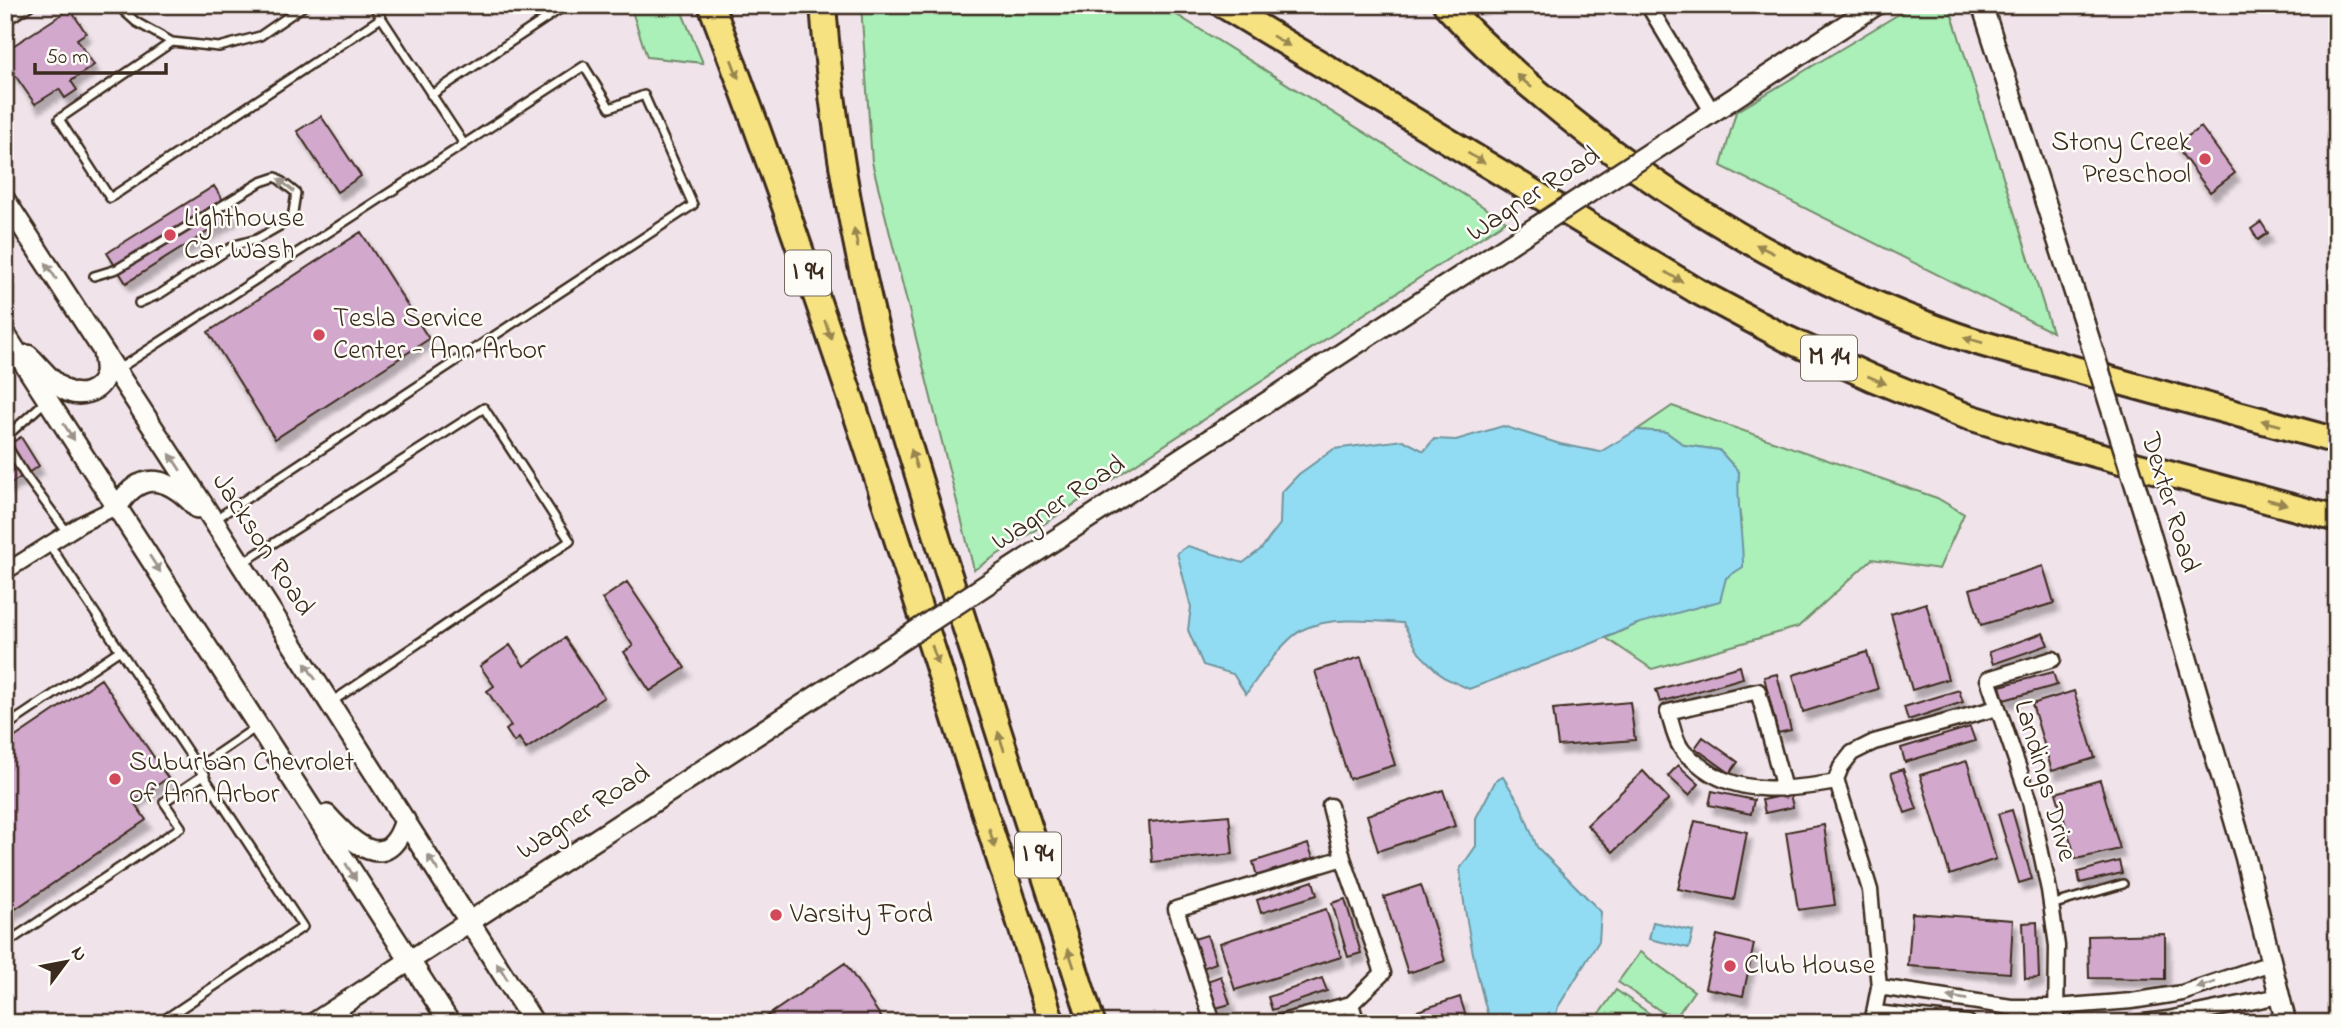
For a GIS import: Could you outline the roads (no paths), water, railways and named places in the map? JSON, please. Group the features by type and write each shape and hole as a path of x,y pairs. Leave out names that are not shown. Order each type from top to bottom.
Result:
{"highway":[{"name":"I 94","path":"711,5 834,346 900,544 1052,1023"},
{"name":"I 94","path":"823,5 826,50 843,173 885,365 983,687 1092,1023"},
{"name":"M 14","path":"1223,5 1698,291 1785,338 1872,378 1966,416 2057,444 2337,519"},
{"name":"M 14","path":"1446,5 1508,67 1623,160 1748,241 1818,276 1892,311 1953,334 2337,441"}],"main road":[{"name":"Wagner Road","path":"314,1023 1875,5"},
{"name":"Dexter Road","path":"1982,5 2145,516 2245,856 2286,1023"},
{"name":"Jackson Road","path":"5,200 534,1023"},
{"path":"5,333 62,388 74,394 83,394 98,386 105,375 103,352"},
{"path":"5,333 450,1023"},
{"path":"118,506 133,486 146,481 167,483 187,497 225,540"},
{"path":"289,773 343,833 363,849 379,851 389,847 400,837 405,820"}],"street":[{"path":"1648,5 1713,113"},
{"path":"5,572 67,532 118,506"},
{"name":"Landings Drive","path":"2053,659 1988,679 2030,801 2051,905 2057,946 2056,1023"},
{"path":"1784,789 1758,691 1668,712 1681,749 1709,774 1736,785 1784,789 1837,782"},
{"path":"1968,1023 1873,1018 1879,986 1870,890 1835,782 1841,767 1852,753 1874,743 1997,708"},
{"path":"1278,1023 1351,1004 1383,973 1343,858 1330,806"},
{"path":"1213,1023 1176,909 1343,858"},
{"path":"1879,986 2019,1007 2056,1007 2132,1001 2182,993 2271,963"},
{"path":"2164,996 2168,1019"},
{"path":"2137,1023 2279,996"},
{"path":"1351,1004 1357,1023"},
{"path":"2019,1007 2019,1023"}],"lane":[{"path":"5,22 31,5"},
{"path":"117,5 136,22 172,41 219,47 260,36 292,9 305,5"},
{"path":"373,5 464,145"},
{"path":"431,95 566,5"},
{"path":"172,41 59,119 110,198 381,18"},
{"path":"116,371 584,66 610,108 644,95 693,205 213,520"},
{"path":"94,276 117,269 261,182 276,177 296,193 292,219 257,239 235,245 160,294 139,303"},
{"path":"48,400 8,435 7,446 67,532"},
{"path":"241,565 484,408 570,541 330,703"},
{"path":"49,544 205,774 303,927 159,1023"},
{"path":"5,727 120,650"},
{"path":"198,767 258,726"},
{"path":"5,944 181,827 164,802 205,774"},
{"path":"2051,905 2123,884"}],"water":[{"path":"1503,426 1560,444 1600,452 1637,430 1666,432 1684,445 1719,450 1739,472 1743,567 1726,578 1720,601 1637,624 1469,689 1443,677 1419,653 1403,623 1340,621 1304,629 1280,649 1246,694 1233,674 1203,665 1188,630 1191,607 1177,553 1188,546 1243,563 1261,549 1280,524 1281,493 1299,474 1334,449 1403,440 1424,451 1434,439 1456,440"},
{"path":"1503,777 1520,804 1537,847 1601,912 1599,941 1558,1007 1553,1023 1490,1023 1472,947 1460,869 1476,846 1476,818 1496,780"},
{"path":"1653,922 1693,931 1689,948 1649,939"}],"place":[{"name":"Stony Creek Preschool","path":"2205,159"},
{"name":"Lighthouse Car Wash","path":"170,235"},
{"name":"Tesla Service Center - Ann Arbor","path":"319,335"},
{"name":"Suburban Chevrolet of Ann Arbor","path":"115,779"},
{"name":"Varsity Ford","path":"776,915"},
{"name":"Club House","path":"1730,966"}]}
